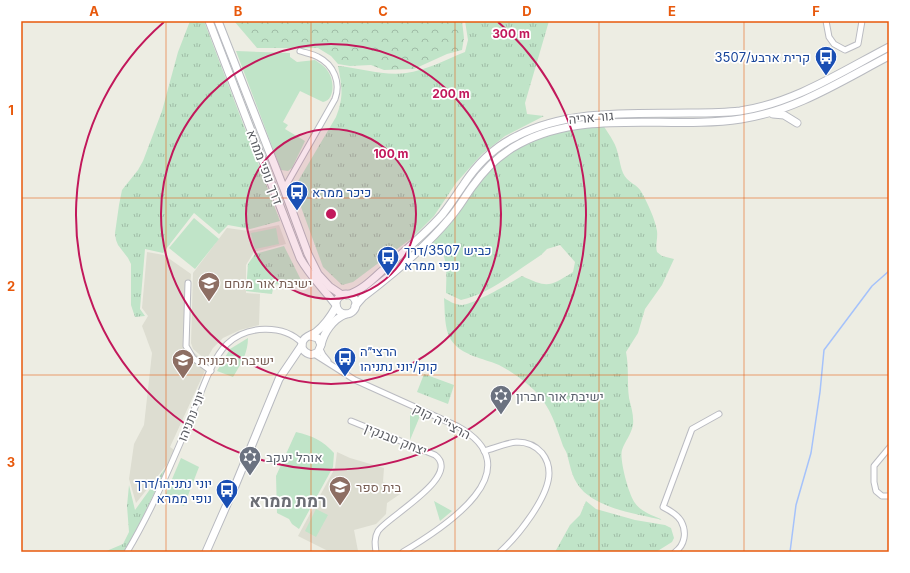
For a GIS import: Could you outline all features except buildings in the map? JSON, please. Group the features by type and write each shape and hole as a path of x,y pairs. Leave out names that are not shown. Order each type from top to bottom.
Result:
{"main road":[{"name":"דרך נופי ממרא","path":"210,21 300,258 314,280 336,306"},
{"name":"דרך נופי ממרא","path":"218,21 312,264 318,274 330,287 344,295"},
{"name":"גור אריה","path":"344,295 354,293 368,283 433,225 444,213 471,173 494,150 527,131 550,123 575,118 614,115 729,112 757,108 802,93 889,47"},
{"name":"גור אריה","path":"355,306 363,297 420,249 439,230 450,218 478,179 491,165 511,149 530,139 552,131 582,125 606,123 729,121 769,114 805,100 889,56"},
{"path":"769,114 784,115 797,123"},
{"path":"206,552 235,486 272,394 283,372 302,344 309,336 317,331 336,306 337,299 344,295 352,297 355,306 352,312 337,317 325,334 318,352 300,357 283,372"},
{"path":"336,306 340,312 346,314"},
{"path":"309,336 318,338 321,347"},
{"path":"302,344 303,350 312,354"}],"street":[{"path":"826,21 829,37 834,44 845,50 858,44 862,21"},
{"path":"284,189 335,99 337,92 336,75 328,64 318,56 300,51"},
{"path":"279,176 285,178 293,174"},
{"path":"188,283 186,346 193,358 211,371"},
{"name":"יוני נתניהו","path":"127,552 164,480 220,351 227,344 248,331 266,329 282,331 292,336"},
{"path":"292,336 309,336"},
{"path":"292,336 302,344"},
{"name":"הרצי\"ה קוק","path":"321,347 323,355 333,366"},
{"name":"הרצי\"ה קוק","path":"312,354 355,380 461,428 471,434 482,446 484,451"},
{"path":"675,552 681,548 685,535 681,520 673,512 663,508 692,429 719,414"},
{"name":"יצחק טבנקין","path":"351,421 435,455 440,458 441,462 438,473 425,492 386,522 378,531 375,540 376,552"},
{"path":"404,552 452,519 473,498 483,484 486,476 487,462 484,451 516,442 529,444 535,447 544,456 549,471 547,484 539,503 519,531 500,552"},
{"path":"889,448 874,466 874,482 876,491 882,496 889,496"}],"shaded area":[{"path":"279,225 286,244 254,252 246,265 246,293 260,294 259,325 240,330 223,338 213,348 206,360 193,349 191,343 193,273 227,228 249,231"},
{"path":"147,252 164,255 191,274 188,343 192,351 208,364 170,447 177,452 136,503 129,479 134,444 144,425 152,353 142,326 148,316 142,308"},
{"path":"337,452 350,458 384,468 383,482 403,492 387,503 386,514 376,524 354,530 358,551 353,552 330,552 298,536 335,468"}],"green space":[{"path":"190,21 204,21 280,221 250,229 228,225 219,234 194,213 163,253 145,249 140,309 145,316 135,317 131,305 131,264 118,245 115,233 119,205 122,190 138,170 143,161 162,111 178,52"},
{"path":"234,21 462,21 464,38 462,50 447,54 414,69 384,70 371,65 350,66 338,64 331,56 318,48 257,48"},
{"path":"465,21 549,21 525,103 527,114 544,116 505,136 482,154 456,183 434,216 412,238 353,282 342,285 323,267 294,188 339,110 342,92 338,66 380,73 397,74 413,72 428,67 465,52 468,40"},
{"path":"236,51 290,53 290,57 297,62 315,60 325,67 331,76 332,90 330,98 327,101 323,102 300,91 283,122 288,125 285,129 305,141 292,168 288,171 281,170"},
{"path":"603,125 615,145 623,173 627,179 638,187 647,202 657,231 657,252 662,256 674,259 662,285 645,309 638,333 626,352 629,398 633,425 621,455 625,477 635,503 644,511 663,520 611,507 592,498 584,492 574,479 567,454 546,404 536,392 504,367 461,350 451,340 447,331 444,298 452,303 462,305 468,304 492,293 522,276 538,283 553,283 573,272 575,262 560,245 547,249 541,255 493,287 472,297 461,300 446,293 446,264 444,257 437,246 431,243 451,223 486,174 503,158 544,136 561,131"},
{"path":"194,218 219,239 195,269 169,248"},
{"path":"276,228 279,244 255,249 251,233"},
{"path":"284,246 301,280 307,287 274,284 272,294 246,291 248,264 255,254"},
{"path":"248,338 245,354 233,377 217,371 230,349"},
{"path":"424,374 454,385 448,404 417,392"},
{"path":"410,412 420,416 410,440"},
{"path":"296,432 317,439 334,453 333,467 299,529 292,524 289,519 277,513 276,476"},
{"path":"181,458 199,467 184,506 164,498"},
{"path":"169,463 128,547 124,552 104,552 123,544 129,532 127,506 129,485 135,510"},
{"path":"434,501 452,511 440,521"},
{"path":"586,501 596,509 635,520 665,525 671,528 674,538 672,542 656,552 586,552 572,550 555,552 570,525 580,515"},
{"path":"316,509 328,515 316,537 305,531"}],"waterway":[{"path":"790,552 796,505 811,453 820,392 824,350 872,286 889,271"}],"place":[{"name":"קרית ארבע/3507","path":"826,76"},
{"name":"כיכר ממרא","path":"297,212"},
{"name":"כביש 3507/דרך נופי ממרא","path":"388,276"},
{"name":"ישיבת אור מנחם","path":"209,302"},
{"name":"הרצי״ה קוק/יוני נתניהו","path":"345,378"},
{"name":"ישיבה תיכונית","path":"183,380"},
{"name":"ישיבת אור חברון","path":"501,416"},
{"name":"אוהל יעקב","path":"250,476"},
{"name":"בית ספר","path":"340,506"},
{"name":"יוני נתניהו/דרך נופי ממרא","path":"227,510"}],"district":[{"name":"רמת ממרא","path":"288,501"}]}
